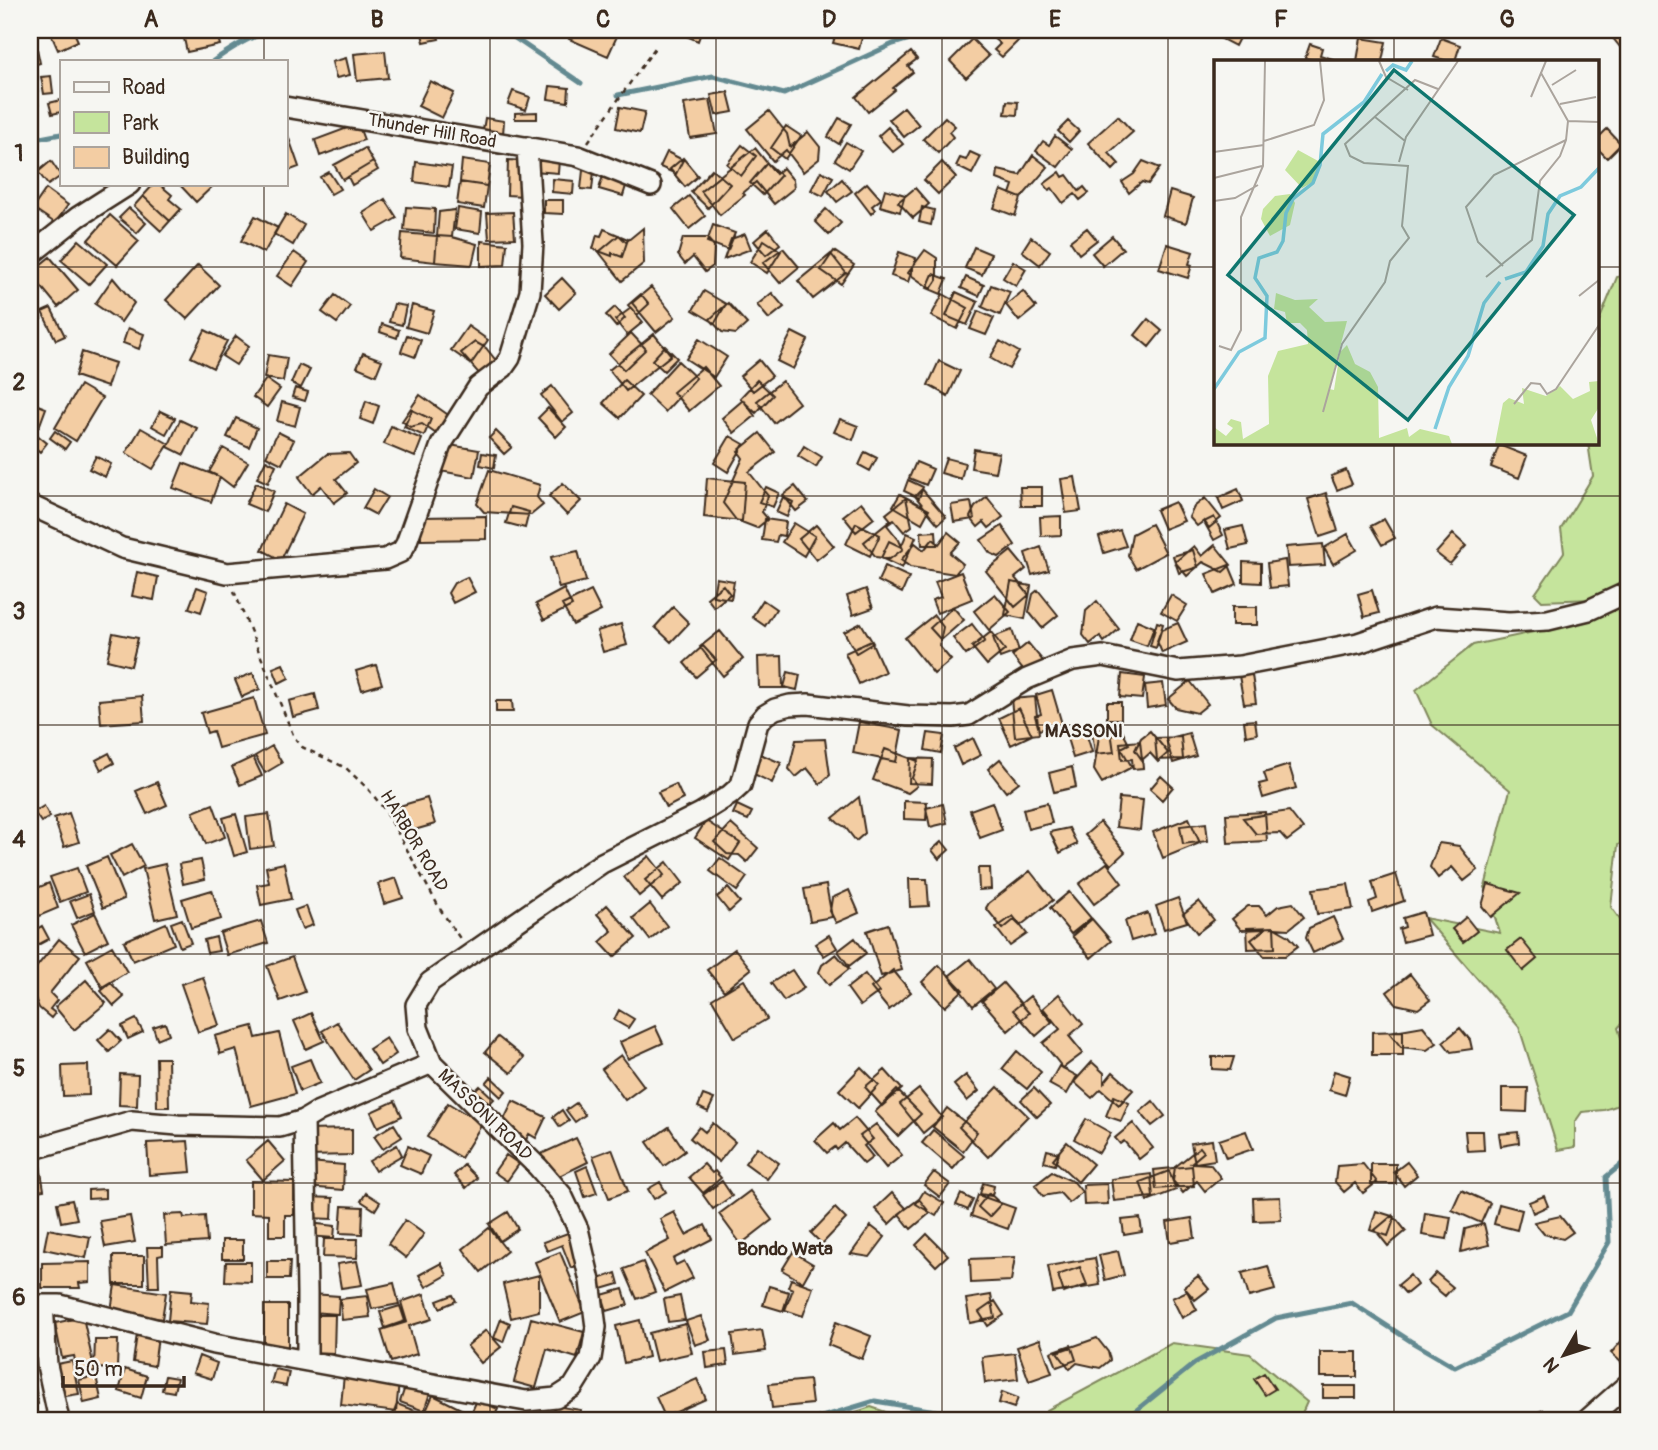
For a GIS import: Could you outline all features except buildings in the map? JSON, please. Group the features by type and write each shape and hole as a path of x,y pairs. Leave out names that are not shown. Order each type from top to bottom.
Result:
{"street":[{"name":"Thunder Hill Road","path":"287,107 578,156 651,185"},
{"path":"30,505 122,548 227,573 385,559 401,552 441,444 478,387 503,368 510,358 530,292 533,243 527,147"},
{"path":"30,255 78,216 127,186"},
{"name":"MASSONI ROAD","path":"36,1305 60,1305 214,1344 526,1401 556,1398 573,1387 591,1358 596,1326 590,1281 578,1229 562,1195 538,1167 432,1063 418,1028 416,1005 430,982 602,863 701,813 730,795 741,785 758,723 765,715 790,705 808,704 908,716 969,715 1027,680 1073,660 1103,656 1178,671 1240,666 1358,643 1436,617 1509,622 1548,620 1589,610 1628,592"},
{"path":"30,1150 132,1121 178,1125 280,1127 304,1120 328,1107 432,1063"},
{"path":"304,1120 307,1361"},
{"path":"36,1305 59,1420"},
{"path":"1587,1420 1628,1384"}],"path":[{"path":"578,156 657,45"},
{"name":"HARBOR ROAD","path":"227,573 294,737 302,747 346,768 368,789 385,810 440,909 470,954"}],"green space":[{"path":"1628,274 1628,581 1593,599 1542,601 1535,594 1564,552 1561,529 1593,476 1588,444 1598,444 1598,324 1617,277"},
{"path":"1628,602 1628,839 1618,845 1611,907 1628,931 1628,1016 1618,1028 1628,1059 1628,1102 1604,1110 1582,1112 1575,1122 1575,1147 1558,1150 1519,1027 1425,918 1500,933 1485,887 1510,790 1432,725 1416,690 1473,645 1590,620"},
{"path":"1172,1343 1250,1354 1307,1402 1299,1420 1042,1420 1047,1410"},
{"path":"871,1407 909,1420 831,1420"}],"waterway":[{"path":"215,60 254,37 281,30"},
{"path":"503,30 581,83"},
{"path":"618,95 713,76 784,94 893,44 939,30"},
{"path":"30,140 60,134"},
{"path":"1109,1420 1128,1417 1195,1363 1276,1318 1352,1303 1455,1367 1568,1311 1609,1242 1606,1177 1628,1159"},
{"path":"812,1420 875,1401 980,1420"}],"district":[{"name":"MASSONI","path":"1084,731"},
{"name":"Bondo Wata","path":"785,1249"}]}
